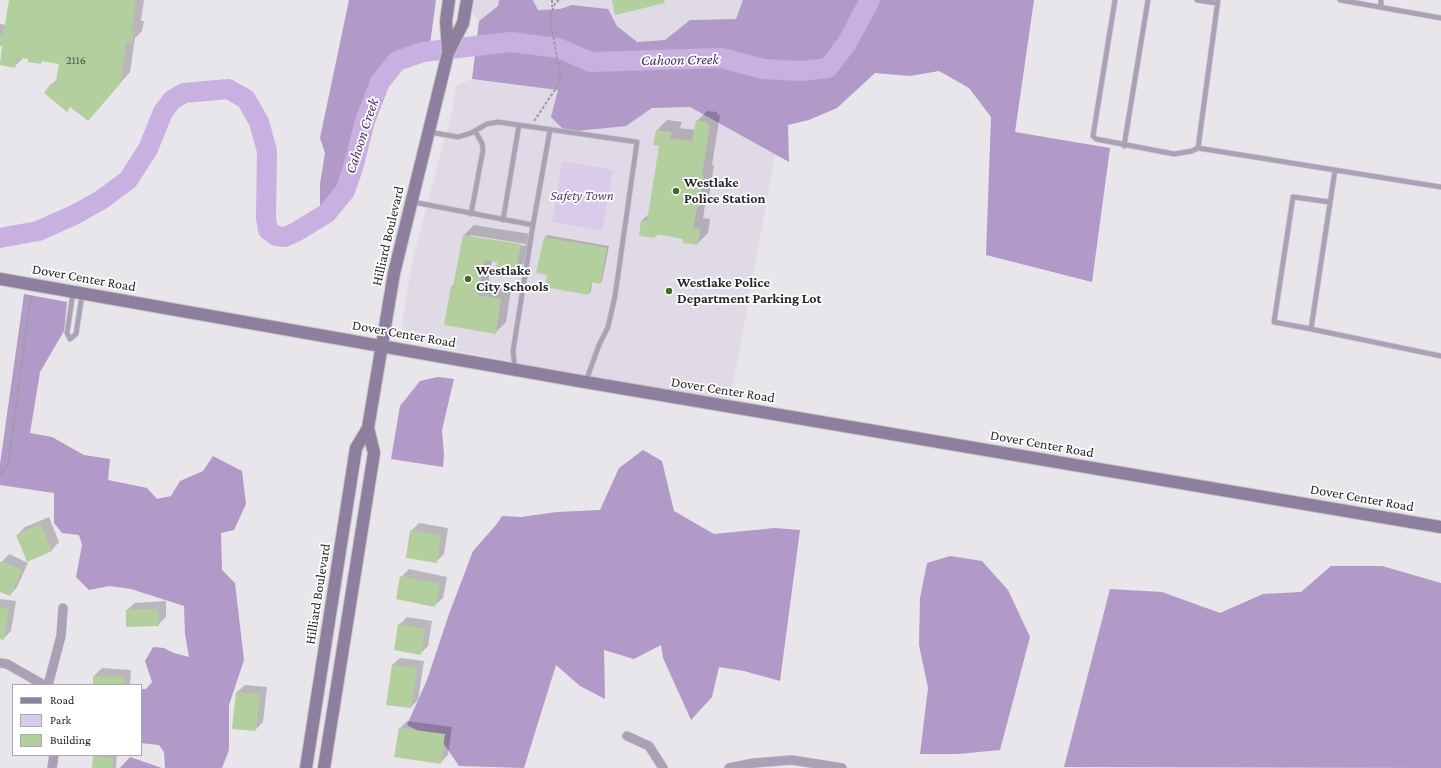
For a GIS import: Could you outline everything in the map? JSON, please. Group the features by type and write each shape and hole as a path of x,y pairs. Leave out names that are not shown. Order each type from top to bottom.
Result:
{"street":[{"name":"Hilliard Boulevard","path":"448,53 446,27 449,0"},
{"name":"Hilliard Boulevard","path":"306,768 356,448 368,428 394,273 441,87 448,53 463,23 467,0"},
{"name":"Dover Center Road","path":"0,279 515,370 1441,527"},
{"name":"Hilliard Boulevard","path":"324,768 374,452 368,428"},
{"path":"48,684 61,636 63,608"},
{"path":"0,663 7,664 42,684"},
{"path":"627,736 649,746 663,768"},
{"path":"52,768 54,756"},
{"path":"729,768 754,763 792,760 838,767"}],"lane":[{"path":"1115,0 1093,136 1096,139 1124,146 1174,154 1192,151 1198,148 1441,187"},
{"path":"1124,146 1148,0"},
{"path":"1197,0 1217,2 1198,148"},
{"path":"1340,0 1441,18"},
{"path":"1381,0 1381,7"},
{"path":"429,132 458,137 475,131 487,124 498,122 637,142 608,327 599,345 585,382"},
{"path":"503,220 519,125"},
{"path":"515,370 514,351 533,225 550,130"},
{"path":"471,214 483,150 482,143 475,131"},
{"path":"1311,329 1335,170"},
{"path":"1330,202 1293,197 1274,322 1441,356"},
{"path":"411,202 533,225"},
{"path":"78,292 76,334 70,339 67,333 78,292"}],"path":[{"path":"532,127 539,112 561,81 550,17 552,0"},
{"path":"552,8 559,0"},
{"path":"0,474 8,465 31,296"}],"shaded area":[{"path":"349,0 436,0 430,44 423,52 397,61 380,82 365,121 353,168 345,191 327,213 320,212 320,184 325,153 320,138"},
{"path":"473,0 499,0 498,6 479,21 471,13"},
{"path":"499,0 533,0 538,10 560,9 572,5 608,9 617,26 637,42 665,40 690,20 736,19 743,0 1034,0 1015,132 1110,148 1092,282 986,255 991,117 969,88 939,71 910,76 875,73 837,108 809,120 788,125 789,162 690,107 652,108 626,126 566,132 551,117 558,90 472,79 479,21 498,6"},
{"path":"533,0 743,0 736,19 690,20 665,40 637,42 617,26 607,9 572,5 560,9 538,10"},
{"path":"472,79 559,90 626,126 652,108 690,107 775,154 730,402 446,349 412,340 402,325 412,262 454,103 456,85"},
{"path":"24,294 67,302 64,331 40,372 30,433 52,437 84,455 110,459 108,480 147,488 157,499 171,496 180,481 203,471 213,456 242,471 246,504 234,530 221,533 222,570 235,583 244,660 229,705 229,750 222,768 165,768 164,752 159,745 142,743 142,689 146,689 152,682 145,661 153,647 164,648 174,653 189,657 185,634 184,606 131,589 109,586 89,590 76,577 82,545 79,535 62,533 54,523 54,493 0,485 0,464"},
{"path":"438,377 454,379 442,430 444,455 443,467 391,459 400,406 420,381"},
{"path":"643,450 662,461 674,511 714,534 775,528 800,530 780,681 744,671 719,667 712,697 691,720 663,658 661,645 634,659 604,650 605,699 580,686 556,665 524,768 459,766 444,744 407,725 427,680 449,614 473,551 502,516 521,517 557,512 600,510 619,468"},
{"path":"950,556 982,561 1008,590 1030,637 1000,750 958,754 920,754 928,688 919,645 920,598 927,563"},
{"path":"1331,566 1382,566 1441,583 1441,768 1064,767 1110,589 1162,592 1220,613 1263,594 1301,592"},
{"path":"130,757 162,768 120,768"}],"green space":[{"name":"Safety Town","path":"562,161 613,170 602,231 552,222"}],"building":[{"path":"9,0 136,0 131,31 134,31 132,43 126,42 120,84 88,121 70,107 67,112 44,93 51,83 55,87 59,64 41,61 41,64 28,62 28,59 17,57 15,68 0,65 2,46 0,46 0,36 3,36"},
{"path":"612,0 664,0 665,3 615,15"},
{"name":"Westlake Police Station","path":"696,120 708,122 707,125 710,125 702,175 704,175 699,207 697,207 693,228 700,229 698,245 683,243 683,239 656,234 655,238 639,236 641,220 647,221 659,146 653,145 656,130 672,132 670,138 692,141"},
{"name":"Westlake City Schools","path":"463,235 521,244 516,272 496,269 497,262 484,260 478,295 501,299 496,334 444,325 451,286 453,286"},
{"path":"544,237 607,248 600,284 591,282 589,295 545,287 547,275 536,273"},
{"path":"41,524 52,551 27,562 16,535"},
{"path":"410,530 441,535 437,563 406,558"},
{"path":"0,561 22,570 10,596 0,592"},
{"path":"400,576 440,584 435,607 396,599"},
{"path":"0,607 9,609 4,640 0,639"},
{"path":"158,609 159,626 126,627 126,610"},
{"path":"398,624 425,629 421,655 394,650"},
{"path":"392,665 417,668 411,708 386,705"},
{"path":"93,676 124,677 124,684 93,684"},
{"path":"236,692 260,695 256,731 232,729"},
{"path":"399,728 445,734 441,764 394,757"},
{"path":"93,756 113,758 112,768 92,768"}],"waterway":[{"name":"Cahoon Creek","path":"0,238 38,231 74,215 101,200 128,180 148,149 163,112 172,100 184,93 228,89 246,99 259,122 267,151 266,218 268,230 276,236 285,237 327,213 345,191 353,168 365,121 380,82 397,61 423,52 511,42 558,48 591,62 722,58 763,69 801,71 828,68 847,43 870,0"}],"place":[{"name":"Westlake Police Station","path":"676,191"},
{"name":"Westlake City Schools","path":"468,279"},
{"name":"Westlake Police Department Parking Lot","path":"669,291"}]}
